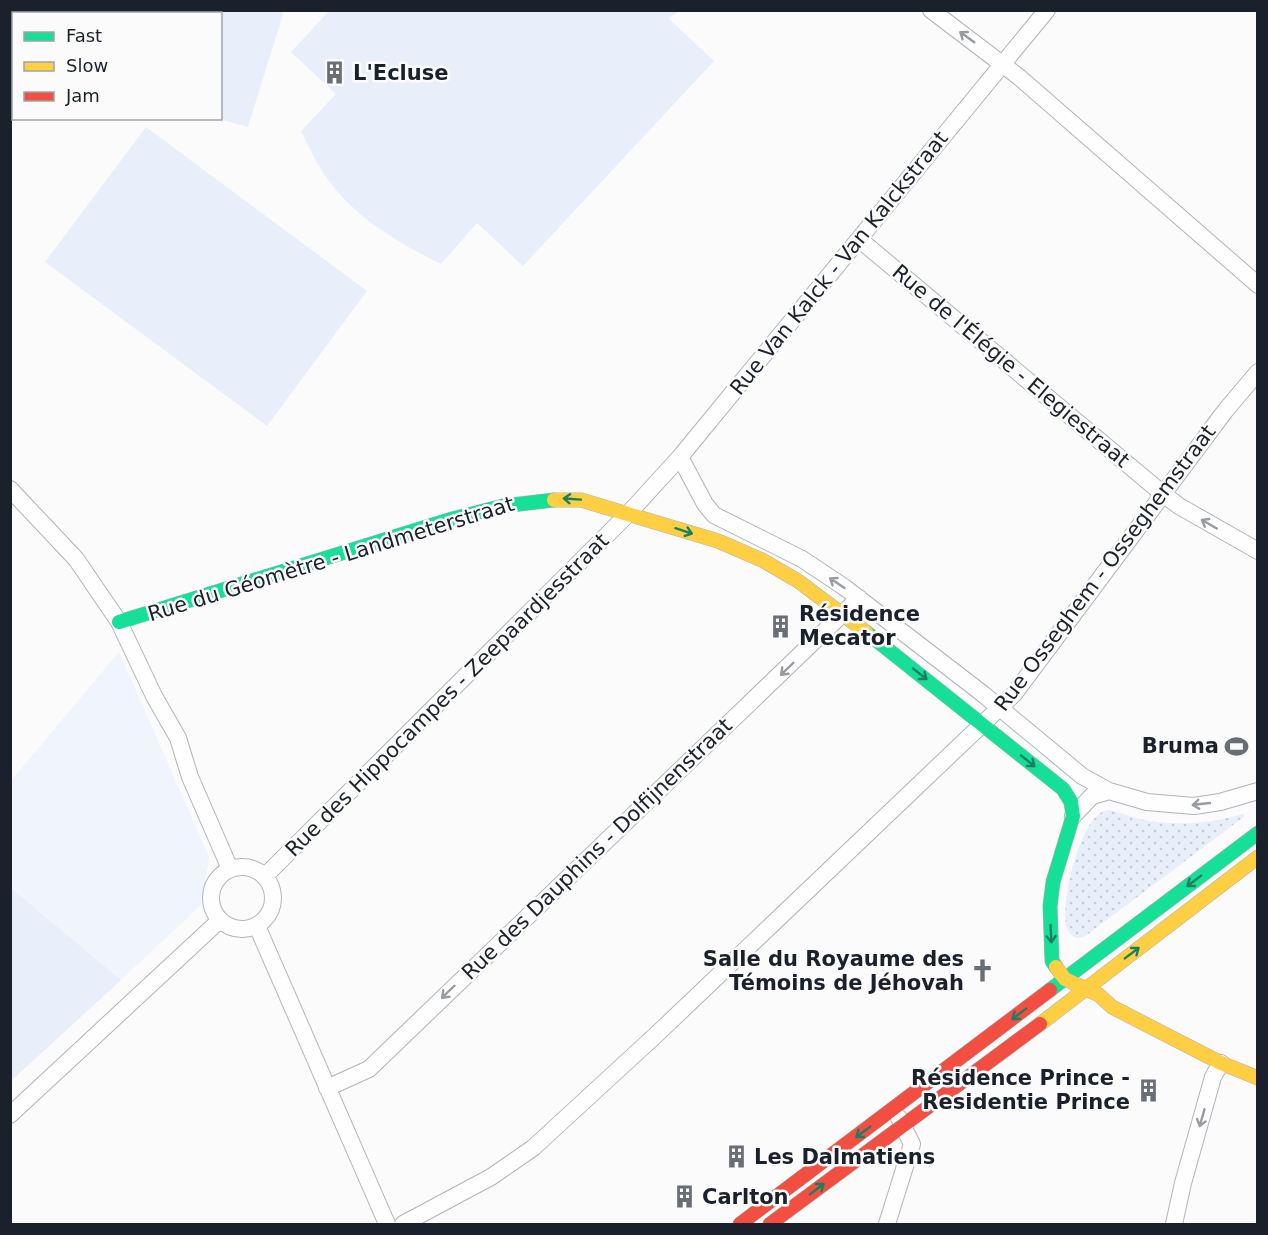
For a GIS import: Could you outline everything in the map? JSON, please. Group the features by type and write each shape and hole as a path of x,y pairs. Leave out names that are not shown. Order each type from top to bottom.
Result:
{"street":[{"path":"931,10 1003,63 1257,285"},
{"name":"Rue Van Kalck - Van Kalckstraat","path":"628,514 680,457 1047,10"},
{"name":"Rue de l'Élégie - Elegiestraat","path":"859,238 1163,494 1179,506 1257,551"},
{"name":"Rue Osseghem - Osseghemstraat","path":"403,1224 491,1177 533,1148 658,1033 1000,708 1014,694 1225,411 1257,372"},
{"path":"680,457 705,504 714,515 802,559 859,598 1000,708 1082,776 1109,791 1147,802 1194,806 1220,802 1257,791"},
{"path":"10,489 76,559 119,622 154,696 178,738 190,777 230,869"},
{"name":"Rue du Géomètre - Landmeterstraat","path":"119,622 458,516 498,506 560,498 581,500 718,541 762,560 798,581 844,614 1063,789 1071,802 1073,816"},
{"name":"Rue des Hippocampes - Zeepaardjesstraat","path":"265,876 628,514"},
{"name":"Rue des Dauphins - Dolfijnenstraat","path":"327,1088 369,1069 859,598"},
{"path":"1109,791 1092,796 1073,816 1058,862 1050,906 1053,961 1065,979 1099,995 1112,1007 1221,1063 1257,1078"},
{"path":"740,1224 1257,833"},
{"path":"770,1224 1085,989 1257,857"},
{"path":"249,867 265,876 274,897 272,909 266,919 257,926 237,930 220,920 213,910 211,898 213,886 220,876 230,869 249,867"},
{"path":"10,1115 220,920"},
{"path":"257,926 387,1224"},
{"path":"1174,1224 1183,1183 1213,1077 1221,1063"},
{"path":"887,1224 912,1144 893,1109"}],"shaded area":[{"path":"677,10 677,13 668,18 714,61 523,266 477,223 441,264 406,246 373,224 344,199 320,168 301,131 336,94 291,52 329,11"},
{"path":"284,11 248,127 222,120 222,12 118,12"},
{"path":"146,127 367,291 267,426 45,262"},
{"path":"119,652 209,857 202,904 121,980 11,888 11,781"},
{"path":"1109,810 1162,823 1220,820 1243,814 1245,816 1084,937 1077,938 1069,932 1065,917 1074,861 1090,825 1099,814"},
{"path":"11,888 121,980 11,1081"}],"traffic: fast":[{"path":"119,622 452,519 503,506 554,500"},
{"path":"866,632 1063,789 1071,802 1073,816 1053,882 1050,906 1052,961 1056,967"},
{"path":"1050,990 1258,833"}],"traffic: slow":[{"path":"554,500 581,500 718,541 762,560 798,581 866,632"},
{"path":"1040,1024 1258,857"},
{"path":"1056,967 1065,979 1099,995 1112,1007 1221,1063 1258,1078"}],"traffic: jam":[{"path":"740,1224 1050,990"},
{"path":"770,1224 1040,1024"}],"place":[{"name":"L'Ecluse","path":"335,73"},
{"name":"Résidence Mecator","path":"781,626"},
{"name":"Bruma","path":"1237,746"},
{"name":"Salle du Royaume des Témoins de Jéhovah","path":"982,971"},
{"name":"Résidence Prince - Residentie Prince","path":"1148,1090"},
{"name":"Les Dalmatiens","path":"736,1157"},
{"name":"Carlton","path":"684,1197"}]}
